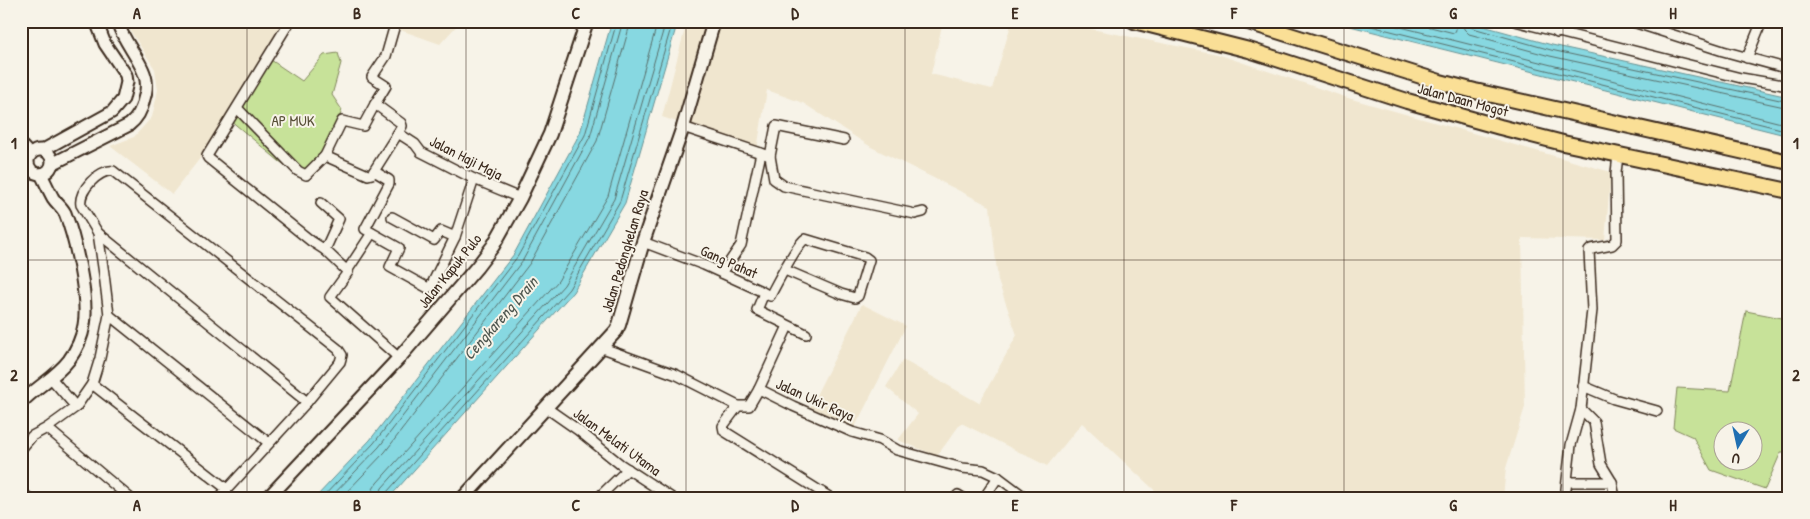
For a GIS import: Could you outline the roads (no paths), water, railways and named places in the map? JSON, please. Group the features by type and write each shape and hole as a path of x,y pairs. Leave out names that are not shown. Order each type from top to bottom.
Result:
{"highway":[{"name":"Jalan Daan Mogot","path":"1134,21 1249,50 1407,102 1564,143 1789,191"},
{"name":"Jalan Daan Mogot","path":"1244,21 1422,77 1474,91 1789,162"}],"main road":[{"name":"Jalan Kapuk Pulo","path":"268,498 399,358 493,246 520,198 550,134 587,21"},
{"name":"Jalan Pedongkelan Raya","path":"464,498 616,330 622,319 643,242 683,127 714,21"}],"street":[{"path":"96,21 105,44 126,75 127,82 123,99 112,112 43,150 36,151 30,155 28,167 34,172 47,170 129,125 139,115 145,97 146,80 142,68 124,40 117,21"},
{"path":"290,21 208,154 208,158 310,241 325,250 347,270"},
{"path":"237,108 298,171 306,175 325,156 342,121 362,126 376,104 386,86 372,77 386,56 396,21"},
{"path":"1515,21 1741,78 1789,86"},
{"path":"1557,33 1560,21"},
{"path":"1630,21 1747,58 1789,69"},
{"path":"1747,58 1762,21"},
{"name":"Jalan Haji Maja","path":"376,104 401,123 402,126 398,133 415,144 421,152 474,180 520,198"},
{"path":"844,140 776,126 770,156 774,179 784,186 915,214 924,212"},
{"path":"683,127 770,156"},
{"path":"325,156 372,174 398,133"},
{"path":"21,145 30,155"},
{"path":"21,403 68,361 80,343 85,323 81,277 69,226 60,197 47,170 50,156 43,150"},
{"path":"722,273 740,245 761,152"},
{"path":"1566,498 1571,445 1580,409 1592,310 1589,251 1612,245 1617,240 1616,173 1618,154"},
{"path":"219,498 307,402 340,362 342,355 338,348 113,170 100,174 80,195 81,205 98,233 307,402"},
{"path":"374,171 389,180 390,183 365,229 399,248 390,267 428,288 432,286 455,237 474,180"},
{"path":"321,203 339,219 325,250"},
{"path":"392,217 434,240 441,231 455,237"},
{"path":"21,449 32,436 47,428 76,407 92,384 109,316 98,233"},
{"path":"372,233 330,297 399,358"},
{"path":"764,293 770,296 784,270 801,242 805,240 869,260 858,296 855,298 784,270"},
{"name":"Gang Pahat","path":"643,242 722,273 764,293 757,310 806,334"},
{"path":"109,316 269,444"},
{"path":"760,389 788,326"},
{"path":"600,346 677,375 738,406 723,426 724,431 831,498"},
{"path":"51,378 76,407"},
{"path":"92,384 227,489"},
{"path":"1583,386 1614,399 1657,411"},
{"name":"Jalan Ukir Raya","path":"738,406 749,406 760,389 852,432 880,440 897,450 962,468 983,470 998,477 1026,498"},
{"name":"Jalan Melati Utama","path":"545,407 628,469 672,498"},
{"path":"1580,409 1594,422 1601,464 1612,482 1614,498"},
{"path":"47,428 130,498"},
{"path":"598,498 628,469"},
{"path":"984,498 998,477"},
{"path":"1567,482 1612,482"},
{"path":"21,492 29,498"},
{"path":"955,498 958,495 963,498"},
{"path":"1655,498 1663,498"}],"water":[{"name":"Cengkareng Drain","path":"612,21 678,21 625,203 573,292 389,498 315,498 370,440 514,254 580,133"},
{"path":"1330,21 1465,21 1552,45 1789,97 1789,136"}],"park label":[{"name":"AP MUK","path":"293,121"}]}
